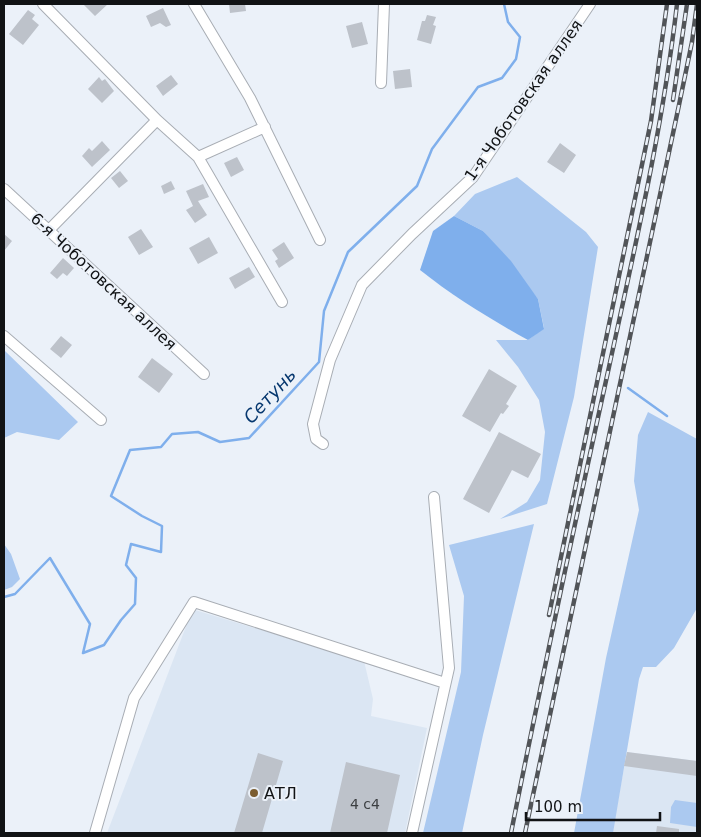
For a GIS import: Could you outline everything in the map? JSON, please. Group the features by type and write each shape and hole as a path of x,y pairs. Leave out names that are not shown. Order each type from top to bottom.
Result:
{"street":[{"path":"42,4 157,120 198,157 282,302"},
{"path":"194,4 250,98 320,240"},
{"path":"381,83 384,4"},
{"name":"1-я Чоботовская аллея","path":"323,444 316,439 313,424 330,360 362,284 473,177 590,4"},
{"path":"49,230 157,120"},
{"path":"198,157 265,127"},
{"name":"6-я Чоботовская аллея","path":"4,189 204,374"},
{"path":"4,336 100,420"},
{"path":"412,833 449,668 434,497"},
{"path":"95,833 134,698 194,602 445,683"}],"shaded area":[{"path":"517,177 586,232 598,247 574,397 547,504 500,519 527,502 540,480 545,432 539,400 518,367 496,340 528,340 544,328 538,299 483,231 454,216 475,194"},
{"path":"454,216 483,231 511,261 538,299 544,329 528,340 472,307 420,270 433,231"},
{"path":"4,350 78,422 59,440 17,432 4,438"},
{"path":"648,412 697,439 697,608 674,648 656,667 643,667 639,679 613,833 574,833 606,658 639,510 634,481 638,435"},
{"path":"534,524 483,735 462,833 423,833 461,672 464,596 449,545"},
{"path":"4,544 11,554 20,579 12,587 4,590"},
{"path":"195,610 364,661 373,699 371,716 427,728 405,833 107,833 190,616"},
{"path":"627,752 697,761 697,833 612,833"},
{"path":"675,800 697,803 697,827 670,823 671,807"}],"building":[{"path":"83,4 108,4 95,16"},
{"path":"229,4 245,4 246,11 230,13"},
{"path":"163,8 171,25 166,27 160,23 151,27 146,16"},
{"path":"28,10 35,15 32,19 39,25 23,45 9,34"},
{"path":"427,15 436,17 433,25 436,26 431,44 417,40 422,21 425,21"},
{"path":"362,22 368,44 352,48 346,26"},
{"path":"410,69 412,87 395,89 393,71"},
{"path":"171,75 178,84 163,96 156,86"},
{"path":"99,77 102,81 105,79 114,91 102,103 88,89"},
{"path":"102,141 110,150 92,167 82,156 89,148 92,151"},
{"path":"560,143 576,155 564,173 547,162"},
{"path":"237,157 244,170 231,177 224,163"},
{"path":"120,171 128,181 119,188 111,178"},
{"path":"171,181 175,189 164,194 161,186"},
{"path":"203,184 209,197 198,201 207,215 195,223 186,210 193,206 186,191"},
{"path":"141,229 153,247 139,255 128,237"},
{"path":"4,234 12,241 4,251"},
{"path":"209,237 218,253 198,264 189,248"},
{"path":"284,242 294,258 279,268 275,261 278,259 272,250"},
{"path":"63,258 74,268 67,276 63,273 57,279 50,273"},
{"path":"249,267 255,277 235,289 229,278"},
{"path":"61,336 72,345 61,358 50,349"},
{"path":"152,358 173,374 159,393 138,377"},
{"path":"489,369 517,386 506,404 509,406 503,414 501,413 490,432 462,416"},
{"path":"499,432 541,454 528,478 512,470 489,513 463,499"},
{"path":"627,752 697,761 697,776 624,766"},
{"path":"258,753 283,761 262,833 234,833"},
{"path":"346,762 400,775 387,833 330,833"},
{"path":"657,826 679,829 679,833 656,833"}],"waterway":[{"name":"Сетунь","path":"4,597 15,594 50,558 90,624 83,653 104,645 121,620 135,604 136,578 126,565 131,544 161,552 162,526 142,516 111,496 130,450 161,447 172,434 198,432 220,442 249,438 319,362 324,311 348,252 417,186 432,149 478,87 502,78 516,59 520,37 508,22 504,4"},
{"path":"628,388 667,416"}],"railway":[{"path":"549,615 651,121 667,4"},
{"path":"511,833 648,186 677,4"},
{"path":"673,100 687,4"},
{"path":"525,833 679,105 692,42 697,4"}],"place":[{"name":"АТЛ","path":"254,793"}]}
